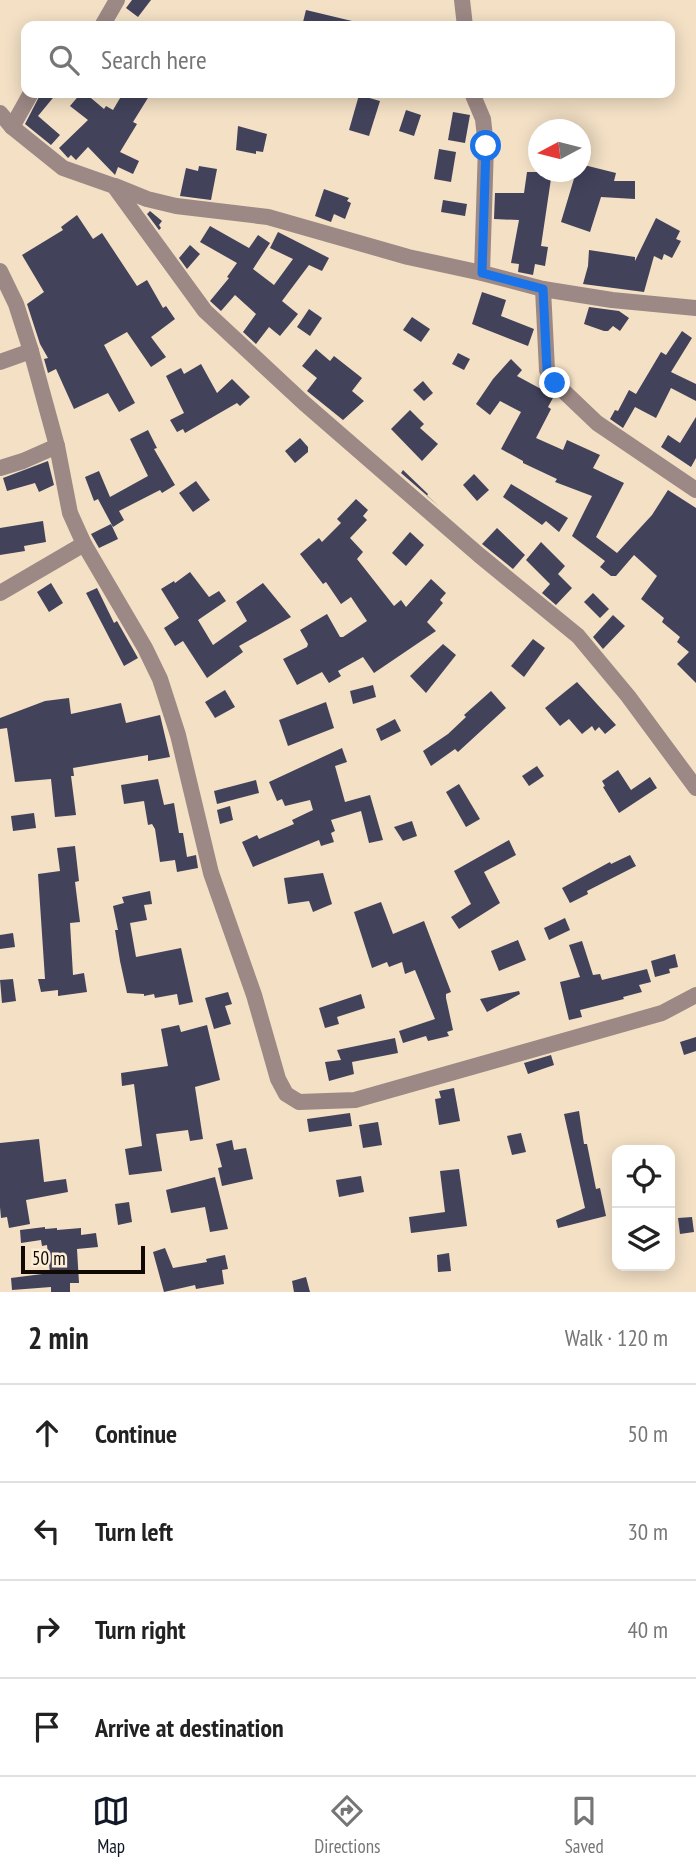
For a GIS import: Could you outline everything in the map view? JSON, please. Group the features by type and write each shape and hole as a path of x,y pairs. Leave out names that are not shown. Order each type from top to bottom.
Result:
{"street":[{"path":"105,21 117,0"},
{"path":"462,0 464,21"},
{"path":"12,127 28,98"},
{"path":"474,98 483,119 486,146 482,273"},
{"path":"0,113 12,127 63,168 147,199 176,206 268,217 408,257 543,289 612,300 696,308"},
{"path":"114,186 205,311 343,437 479,555 578,636 628,696 696,788"},
{"path":"0,271 16,304 31,351 57,446 70,513 84,544 145,648 160,679 178,735 211,873 254,995 278,1079 286,1094 299,1102 355,1100 662,1013 696,995"},
{"path":"543,289 547,370 555,383 597,423 696,491"},
{"path":"0,362 31,351"},
{"path":"0,468 57,446"},
{"path":"0,593 84,544"}],"building":[{"path":"132,0 151,0 138,17 126,8"},
{"path":"306,10 352,21 303,21"},
{"path":"38,98 53,98 38,116 60,135 51,145 25,124"},
{"path":"77,98 91,98 104,109 106,106 113,110 120,98 148,98 133,122 137,124 120,152 139,161 133,174 118,167 115,175 88,147 76,160 71,155 68,158 59,148 88,120 70,106"},
{"path":"358,98 380,101 369,136 349,130"},
{"path":"406,110 421,115 414,136 399,131"},
{"path":"453,112 470,115 465,143 448,140"},
{"path":"238,126 267,134 263,152 256,151 256,154 236,150"},
{"path":"439,149 456,152 451,182 434,179"},
{"path":"199,166 217,169 211,200 180,196 186,168 198,171"},
{"path":"591,167 616,173 614,181 635,181 635,199 601,197 590,232 561,222 573,182 591,182"},
{"path":"527,172 528,182 551,182 541,246 548,247 545,266 535,264 533,275 518,272 519,264 511,263 519,220 494,219 495,193 524,193"},
{"path":"324,189 349,198 347,201 351,203 345,219 334,214 331,222 315,216"},
{"path":"443,200 467,204 465,216 441,212"},
{"path":"150,211 162,221 159,230 147,214"},
{"path":"77,215 93,239 102,233 137,286 147,280 163,308 166,306 175,319 151,337 166,357 151,367 127,332 104,345 135,403 119,412 108,393 74,409 56,369 48,373 44,359 48,358 40,344 27,304 44,292 22,255 63,230 61,227"},
{"path":"656,218 680,231 676,239 681,241 672,258 664,254 662,260 654,256 644,292 583,284 589,250 635,257 635,261"},
{"path":"210,226 249,248 258,235 270,243 253,269 274,285 293,259 270,248 278,232 329,258 322,271 309,265 282,301 298,314 280,336 269,327 256,344 243,332 256,314 235,295 221,311 210,301 229,278 227,277 237,263 200,242"},
{"path":"190,245 200,254 187,269 179,258"},
{"path":"482,292 506,300 501,316 534,329 528,346 472,324"},
{"path":"589,307 619,311 629,318 620,331 613,326 604,331 584,324"},
{"path":"309,309 322,318 310,336 297,327"},
{"path":"412,317 430,329 421,342 403,330"},
{"path":"682,331 692,338 671,372 696,384 696,401 671,388 656,418 635,407 623,428 610,419 615,410 618,411 629,390 636,394 661,352 666,355"},
{"path":"316,349 330,361 334,356 362,378 352,391 364,401 343,420 307,391 317,378 302,366"},
{"path":"458,353 470,359 464,370 452,364"},
{"path":"511,359 522,370 517,376 554,396 548,407 551,409 536,438 563,450 567,440 600,455 593,468 624,483 596,537 617,553 652,515 668,490 696,508 696,683 677,664 689,652 677,642 680,637 662,622 664,618 641,599 657,576 634,555 616,576 611,576 600,567 605,561 572,536 592,496 555,482 557,479 501,449 521,412 500,401 490,415 476,404"},
{"path":"201,364 217,393 232,379 250,397 240,406 237,403 185,433 183,429 177,432 170,420 184,413 166,376 181,368 184,374"},
{"path":"423,381 433,393 424,401 413,390"},
{"path":"410,410 424,424 420,428 438,444 422,461 391,429"},
{"path":"696,417 696,458 691,467 661,447 668,435 680,443"},
{"path":"148,430 157,448 154,449 175,485 119,511 124,520 113,527 98,499 94,501 85,477 99,471 110,497 148,476 130,439"},
{"path":"300,438 308,447 308,452 295,463 285,451"},
{"path":"48,461 54,485 39,492 35,483 7,491 3,478"},
{"path":"403,470 428,494 427,496 401,473"},
{"path":"474,474 489,490 477,501 463,485"},
{"path":"196,481 210,500 193,512 179,493"},
{"path":"511,484 568,518 559,532 546,521 542,525 503,497"},
{"path":"356,499 368,510 363,516 367,520 350,538 363,552 357,559 394,606 401,600 406,607 431,579 446,593 440,600 443,603 427,622 436,631 374,673 363,657 338,671 341,676 329,683 322,672 297,685 283,659 307,647 300,630 327,614 340,637 343,637 367,621 351,597 341,604 326,582 323,584 300,554 319,538 322,542 341,523 337,519"},
{"path":"43,521 46,542 24,546 25,551 0,555 0,528"},
{"path":"111,524 118,539 99,548 91,534"},
{"path":"497,528 525,555 513,569 482,544"},
{"path":"410,532 424,545 406,566 392,553"},
{"path":"541,542 565,566 558,574 572,588 556,605 542,593 550,584 526,560"},
{"path":"190,572 209,597 219,591 226,601 198,620 213,645 247,621 236,602 263,583 291,617 239,646 243,652 207,678 183,641 175,646 164,628 179,618 161,589"},
{"path":"51,583 63,603 49,612 37,592"},
{"path":"97,588 114,623 117,621 138,658 124,666 86,593"},
{"path":"593,593 609,609 600,618 584,602"},
{"path":"613,615 625,626 603,649 593,637"},
{"path":"533,639 545,648 524,677 511,666"},
{"path":"443,644 456,655 426,693 410,676"},
{"path":"577,682 616,725 605,734 599,727 595,731 592,726 582,734 569,719 560,726 545,708"},
{"path":"373,685 376,697 353,704 350,691"},
{"path":"225,690 235,707 215,718 205,702"},
{"path":"491,691 506,708 458,752 455,749 431,766 423,751 448,734 466,717 464,715"},
{"path":"69,698 71,714 121,703 126,723 160,715 170,757 148,761 148,755 73,768 74,776 71,776 76,815 55,817 51,779 15,782 7,728 0,729 0,718 45,701"},
{"path":"326,702 334,728 288,746 279,720"},
{"path":"395,719 401,731 381,741 376,729"},
{"path":"342,748 347,762 335,766 345,802 370,795 383,840 369,843 361,811 331,820 335,831 331,833 334,842 321,846 319,840 253,867 242,842 257,835 259,839 294,824 292,820 313,810 310,800 285,806 282,799 277,801 269,782"},
{"path":"537,766 544,776 529,786 522,776"},
{"path":"618,770 631,790 650,777 657,788 619,813 602,781"},
{"path":"158,779 164,805 174,803 179,833 183,833 187,857 196,855 198,868 177,872 175,860 160,862 155,829 152,824 148,825 144,801 124,804 121,785"},
{"path":"256,780 259,793 217,804 214,791"},
{"path":"459,784 480,819 466,827 446,792"},
{"path":"230,806 233,820 220,824 217,810"},
{"path":"34,813 36,828 13,831 11,816"},
{"path":"412,821 417,836 403,841 394,827"},
{"path":"509,840 516,855 484,872 500,903 459,929 451,917 471,904 454,871"},
{"path":"75,846 79,881 75,882 80,922 70,923 73,975 84,973 87,992 58,996 58,990 41,992 38,979 45,979 38,874 60,871 57,848"},
{"path":"630,855 636,866 587,891 588,894 570,903 562,888 610,862 611,864"},
{"path":"323,873 332,904 313,912 309,901 288,904 284,878"},
{"path":"150,891 152,904 144,905 147,920 130,923 136,957 181,948 193,1002 179,1005 177,994 155,998 154,994 144,996 127,993 113,906 124,903 122,897"},
{"path":"381,902 393,934 424,921 451,992 446,994 453,1030 447,1032 449,1036 428,1041 426,1036 403,1043 399,1031 435,1019 415,970 405,974 402,962 389,967 387,962 372,968 354,912"},
{"path":"565,918 570,930 549,940 544,928"},
{"path":"13,933 15,947 0,949 0,935"},
{"path":"518,940 526,960 499,971 491,951"},
{"path":"582,941 593,975 600,974 602,980 647,969 651,982 639,985 642,992 580,1010 582,1017 569,1020 560,982 580,977 569,945"},
{"path":"675,954 678,967 669,969 670,973 655,977 651,961"},
{"path":"13,979 16,1001 2,1003 0,980"},
{"path":"519,991 520,994 487,1012 480,999"},
{"path":"228,992 232,1004 225,1006 231,1024 214,1029 205,998"},
{"path":"361,994 365,1008 337,1017 339,1024 325,1028 319,1008"},
{"path":"179,1025 181,1032 207,1025 220,1080 195,1087 203,1139 190,1141 188,1130 156,1134 162,1171 129,1175 125,1149 142,1146 134,1084 122,1086 121,1073 168,1066 161,1029"},
{"path":"696,1037 696,1051 684,1055 680,1042"},
{"path":"395,1038 398,1053 352,1062 354,1074 329,1081 325,1062 341,1060 337,1050"},
{"path":"551,1055 554,1065 528,1074 524,1063"},
{"path":"454,1088 460,1121 439,1125 435,1099 441,1098 439,1091"},
{"path":"579,1111 584,1144 587,1144 596,1189 600,1188 606,1216 558,1228 556,1220 585,1208 564,1114"},
{"path":"350,1113 352,1126 309,1132 307,1119"},
{"path":"378,1122 382,1145 363,1148 359,1125"},
{"path":"521,1133 526,1152 512,1155 507,1136"},
{"path":"39,1139 44,1182 66,1179 68,1192 26,1200 30,1224 9,1228 7,1217 1,1218 0,1143"},
{"path":"232,1140 234,1150 246,1148 253,1179 222,1186 218,1168 222,1167 216,1144"},
{"path":"459,1169 467,1226 411,1233 409,1217 445,1212 440,1171"},
{"path":"361,1176 364,1192 339,1197 336,1180"},
{"path":"215,1177 228,1229 210,1232 205,1207 171,1213 166,1190"},
{"path":"129,1202 132,1222 118,1225 115,1204"},
{"path":"692,1217 694,1232 680,1234 678,1218"},
{"path":"45,1227 57,1230 81,1228 81,1235 96,1233 98,1247 77,1249 79,1283 70,1283 70,1292 51,1292 51,1287 12,1290 11,1278 50,1273 47,1245 42,1246 41,1240 21,1243 20,1230"},
{"path":"165,1248 173,1268 207,1262 206,1259 225,1255 228,1269 222,1270 224,1284 196,1289 195,1285 164,1292 153,1252"},
{"path":"449,1253 451,1271 438,1272 437,1255"},
{"path":"306,1277 310,1292 294,1292 292,1281"}],"route":[{"path":"486,146 482,273 543,289 547,370 555,383"}]}
